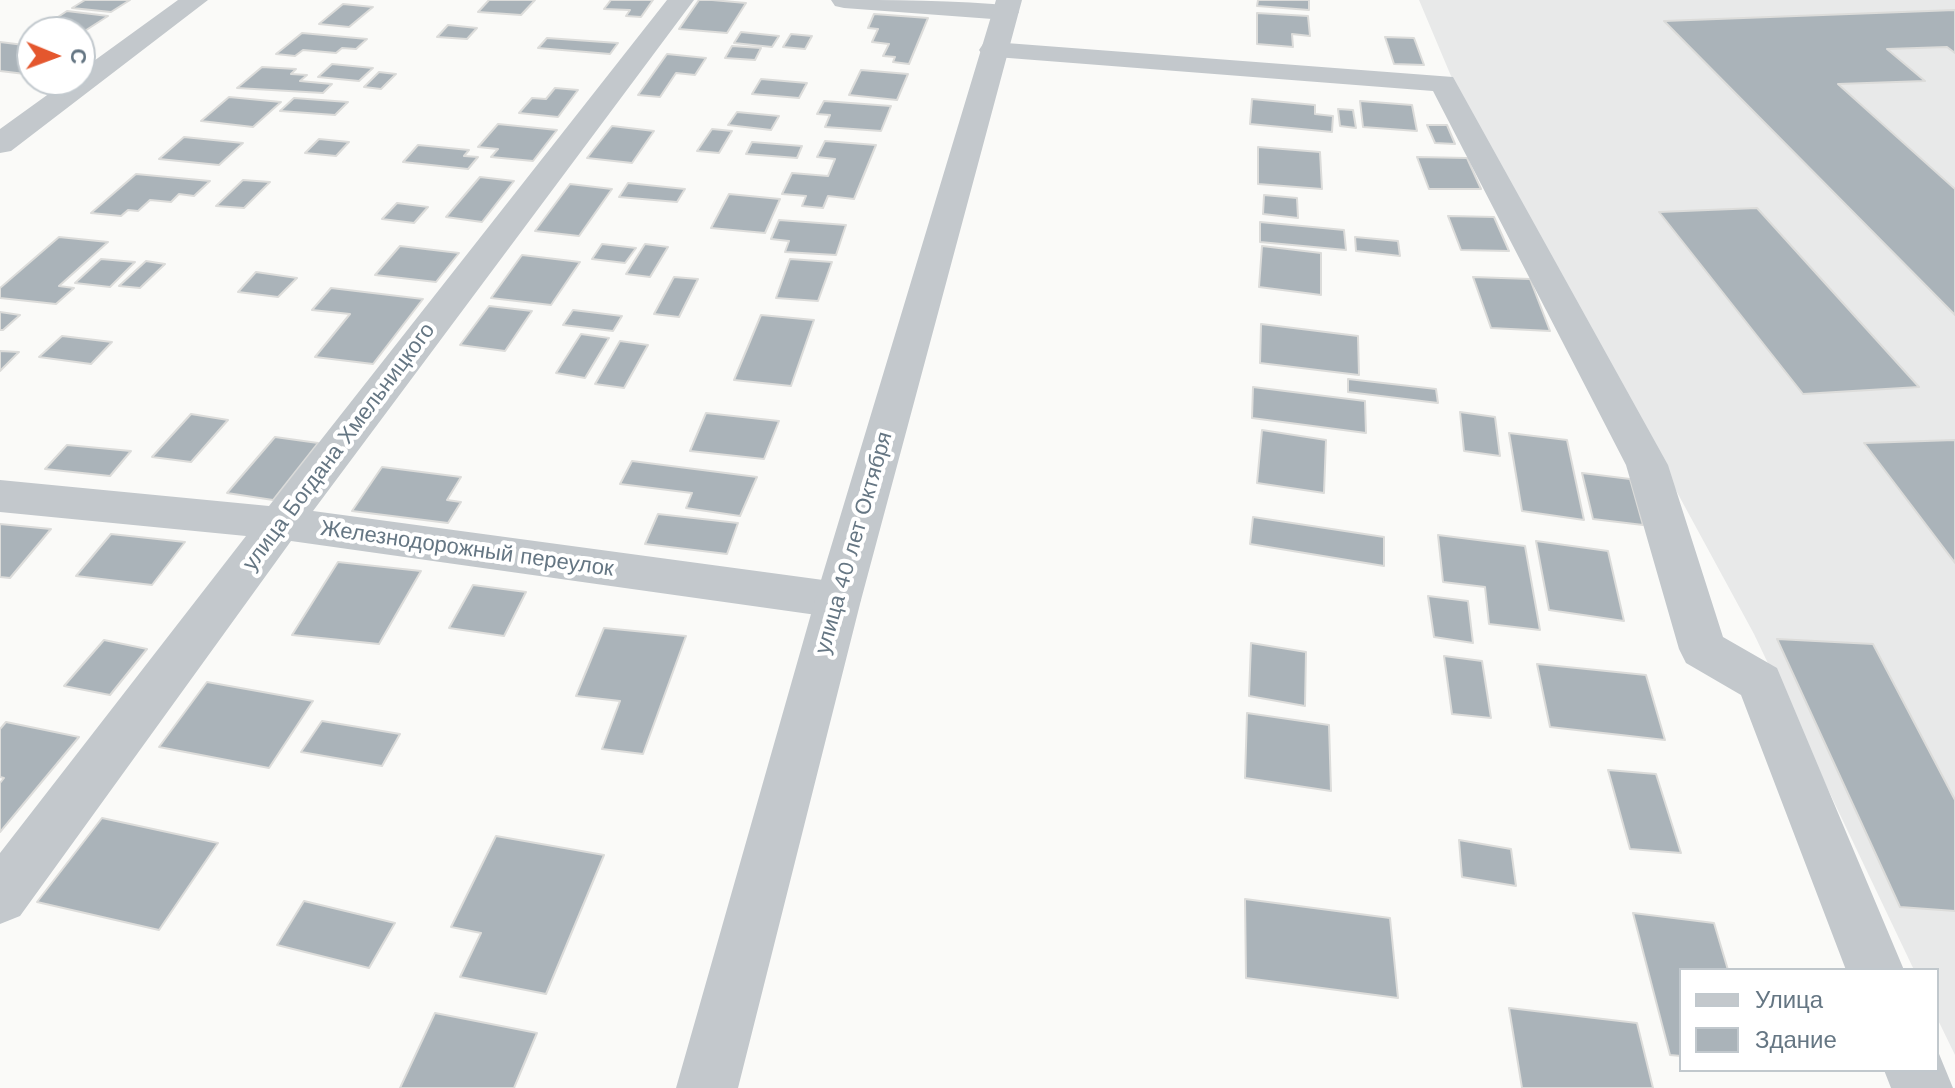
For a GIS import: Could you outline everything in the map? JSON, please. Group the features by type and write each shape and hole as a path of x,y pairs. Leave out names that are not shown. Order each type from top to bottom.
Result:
{"street":[{"path":"0,144 195,0"},
{"name":"улица Богдана Хмельницкого","path":"0,897 280,523 681,0"},
{"path":"844,0 1443,83 1647,465 1703,649 1760,682 1874,968"},
{"name":"улица 40 лет Октября","path":"707,1088 838,600 1003,21"},
{"name":"Железнодорожный переулок","path":"0,496 280,523 838,600"}],"shaded area":[{"path":"1419,0 1955,0 1955,1055 1939,1022 1939,968 1913,968 1754,634 1451,76"}],"building":[{"path":"85,0 130,0 111,12 72,8"},
{"path":"489,0 535,0 521,15 478,12"},
{"path":"611,0 653,0 641,17 626,16 630,10 604,9"},
{"path":"699,0 746,3 727,33 679,29"},
{"path":"1258,0 1309,0 1309,10 1257,6"},
{"path":"343,4 373,7 349,27 319,24"},
{"path":"1955,10 1955,53 1947,47 1887,49 1925,81 1838,84 1955,189 1955,315 1664,21"},
{"path":"67,11 108,16 96,24 96,16 59,16"},
{"path":"1257,13 1308,16 1310,36 1292,34 1293,47 1257,44"},
{"path":"874,14 928,18 909,64 893,62 895,57 883,56 889,44 872,42 878,29 868,28"},
{"path":"448,25 477,28 467,39 437,37"},
{"path":"741,32 779,36 772,47 734,43"},
{"path":"302,33 367,39 356,49 342,48 336,53 303,50 295,56 276,54"},
{"path":"791,34 812,36 805,49 783,47"},
{"path":"1385,37 1414,38 1424,65 1394,64"},
{"path":"547,38 618,43 610,54 538,48"},
{"path":"0,42 16,44 16,73 0,71"},
{"path":"732,46 761,48 755,60 725,58"},
{"path":"667,54 706,58 695,75 676,73 660,97 638,95"},
{"path":"332,64 373,68 359,81 318,77"},
{"path":"262,67 296,69 291,74 307,75 300,81 332,84 323,93 237,88"},
{"path":"861,70 908,74 897,100 849,95"},
{"path":"379,72 396,74 381,89 364,87"},
{"path":"761,79 807,83 799,98 752,94"},
{"path":"555,88 578,90 558,117 519,113 532,98 546,99"},
{"path":"229,97 281,102 253,127 201,121"},
{"path":"294,98 348,102 335,115 280,111"},
{"path":"1252,99 1315,105 1315,114 1333,116 1332,132 1250,124"},
{"path":"824,101 891,106 881,131 825,127 830,115 817,114"},
{"path":"1360,101 1412,105 1417,131 1363,127"},
{"path":"1338,109 1353,110 1356,128 1340,126"},
{"path":"737,112 779,116 771,130 728,125"},
{"path":"498,124 557,130 533,161 491,157 498,149 478,147"},
{"path":"1427,125 1447,125 1455,144 1435,143"},
{"path":"612,126 654,131 632,163 587,158"},
{"path":"712,129 732,131 719,153 697,151"},
{"path":"184,137 243,143 219,165 159,159"},
{"path":"319,139 349,142 336,156 305,153"},
{"path":"825,141 876,145 854,199 828,196 823,208 802,206 806,196 782,194 792,173 828,176 835,159 817,157"},
{"path":"752,142 802,146 797,158 746,154"},
{"path":"418,145 469,150 464,156 478,157 468,169 403,162"},
{"path":"1258,147 1320,152 1322,189 1258,184"},
{"path":"1417,157 1467,158 1481,189 1429,189"},
{"path":"136,174 210,181 194,196 179,194 171,202 150,200 138,211 128,210 121,216 91,213"},
{"path":"480,177 514,181 482,222 446,217"},
{"path":"243,180 270,182 244,208 216,206"},
{"path":"628,183 685,189 677,202 619,197"},
{"path":"570,184 612,189 579,236 535,231"},
{"path":"729,194 780,199 765,233 711,228"},
{"path":"1264,195 1297,198 1298,218 1263,214"},
{"path":"397,203 428,207 414,223 382,219"},
{"path":"1757,208 1919,387 1803,394 1659,212"},
{"path":"1448,216 1494,217 1509,251 1461,250"},
{"path":"779,220 846,225 836,255 785,252 789,241 771,239"},
{"path":"1260,222 1344,230 1346,250 1260,242"},
{"path":"59,237 108,242 59,286 74,288 56,304 0,298 0,288"},
{"path":"1355,237 1398,241 1400,256 1356,251"},
{"path":"602,244 636,248 625,263 592,259"},
{"path":"645,244 668,247 650,277 626,274"},
{"path":"400,246 459,253 436,282 375,275"},
{"path":"1262,246 1321,253 1321,295 1259,287"},
{"path":"522,255 580,262 551,305 491,298"},
{"path":"101,259 135,262 110,287 75,283"},
{"path":"790,259 832,262 818,301 776,298"},
{"path":"146,261 165,264 140,288 119,286"},
{"path":"256,272 297,278 278,297 238,292"},
{"path":"674,277 698,279 679,317 654,314"},
{"path":"1473,277 1530,279 1550,331 1491,328"},
{"path":"331,288 423,299 373,364 315,357 350,314 312,310"},
{"path":"489,306 532,311 505,351 460,345"},
{"path":"573,310 622,316 613,331 563,325"},
{"path":"0,312 20,315 0,330"},
{"path":"761,315 814,320 791,386 734,380"},
{"path":"1261,324 1358,336 1359,375 1260,363"},
{"path":"581,334 609,338 585,378 556,373"},
{"path":"62,336 112,342 91,364 39,357"},
{"path":"620,341 648,345 624,388 595,384"},
{"path":"0,351 19,352 0,371"},
{"path":"1348,379 1436,389 1438,403 1348,392"},
{"path":"1253,387 1365,401 1366,433 1252,418"},
{"path":"1460,412 1495,417 1500,456 1464,451"},
{"path":"706,413 779,421 764,459 690,451"},
{"path":"191,414 228,420 191,462 152,457"},
{"path":"1262,430 1326,440 1324,493 1257,483"},
{"path":"1509,433 1567,440 1584,520 1522,511"},
{"path":"275,437 318,443 273,500 227,493"},
{"path":"1955,440 1955,563 1864,443"},
{"path":"67,445 131,451 110,476 45,469"},
{"path":"632,461 757,477 740,516 686,508 692,493 620,484"},
{"path":"382,467 461,477 447,500 461,502 448,523 352,511"},
{"path":"1582,473 1630,479 1643,525 1593,519"},
{"path":"658,514 738,523 727,554 645,544"},
{"path":"1253,517 1384,537 1384,566 1250,544"},
{"path":"0,524 51,529 10,578 0,577"},
{"path":"111,534 185,542 152,585 76,576"},
{"path":"1438,535 1525,546 1540,630 1489,624 1485,587 1443,582"},
{"path":"1536,541 1608,551 1624,621 1549,610"},
{"path":"338,562 421,571 379,644 292,635"},
{"path":"473,585 526,592 504,636 449,628"},
{"path":"1428,596 1468,601 1473,643 1434,637"},
{"path":"604,628 686,636 643,754 602,749 620,701 576,696"},
{"path":"1777,639 1873,644 1955,800 1955,911 1900,907"},
{"path":"104,640 147,649 110,695 64,686"},
{"path":"1251,643 1306,652 1305,706 1249,696"},
{"path":"1444,656 1482,661 1491,718 1452,714"},
{"path":"1537,664 1646,675 1665,740 1550,727"},
{"path":"207,682 313,701 269,768 159,747"},
{"path":"1247,713 1329,725 1331,791 1245,778"},
{"path":"322,721 400,734 382,766 301,752"},
{"path":"6,722 79,737 0,832 0,783 4,778 0,777 0,729"},
{"path":"1608,770 1656,774 1681,853 1630,849"},
{"path":"102,818 218,843 159,930 37,902"},
{"path":"496,836 604,855 546,994 460,977 481,933 451,927"},
{"path":"1459,840 1511,849 1516,886 1462,877"},
{"path":"1245,899 1390,918 1398,998 1246,978"},
{"path":"304,901 395,923 369,968 277,945"},
{"path":"1633,913 1714,923 1727,968 1679,968 1679,1056 1670,1055"},
{"path":"1509,1008 1637,1023 1653,1088 1522,1088"},
{"path":"435,1013 537,1033 514,1088 400,1088"}]}
